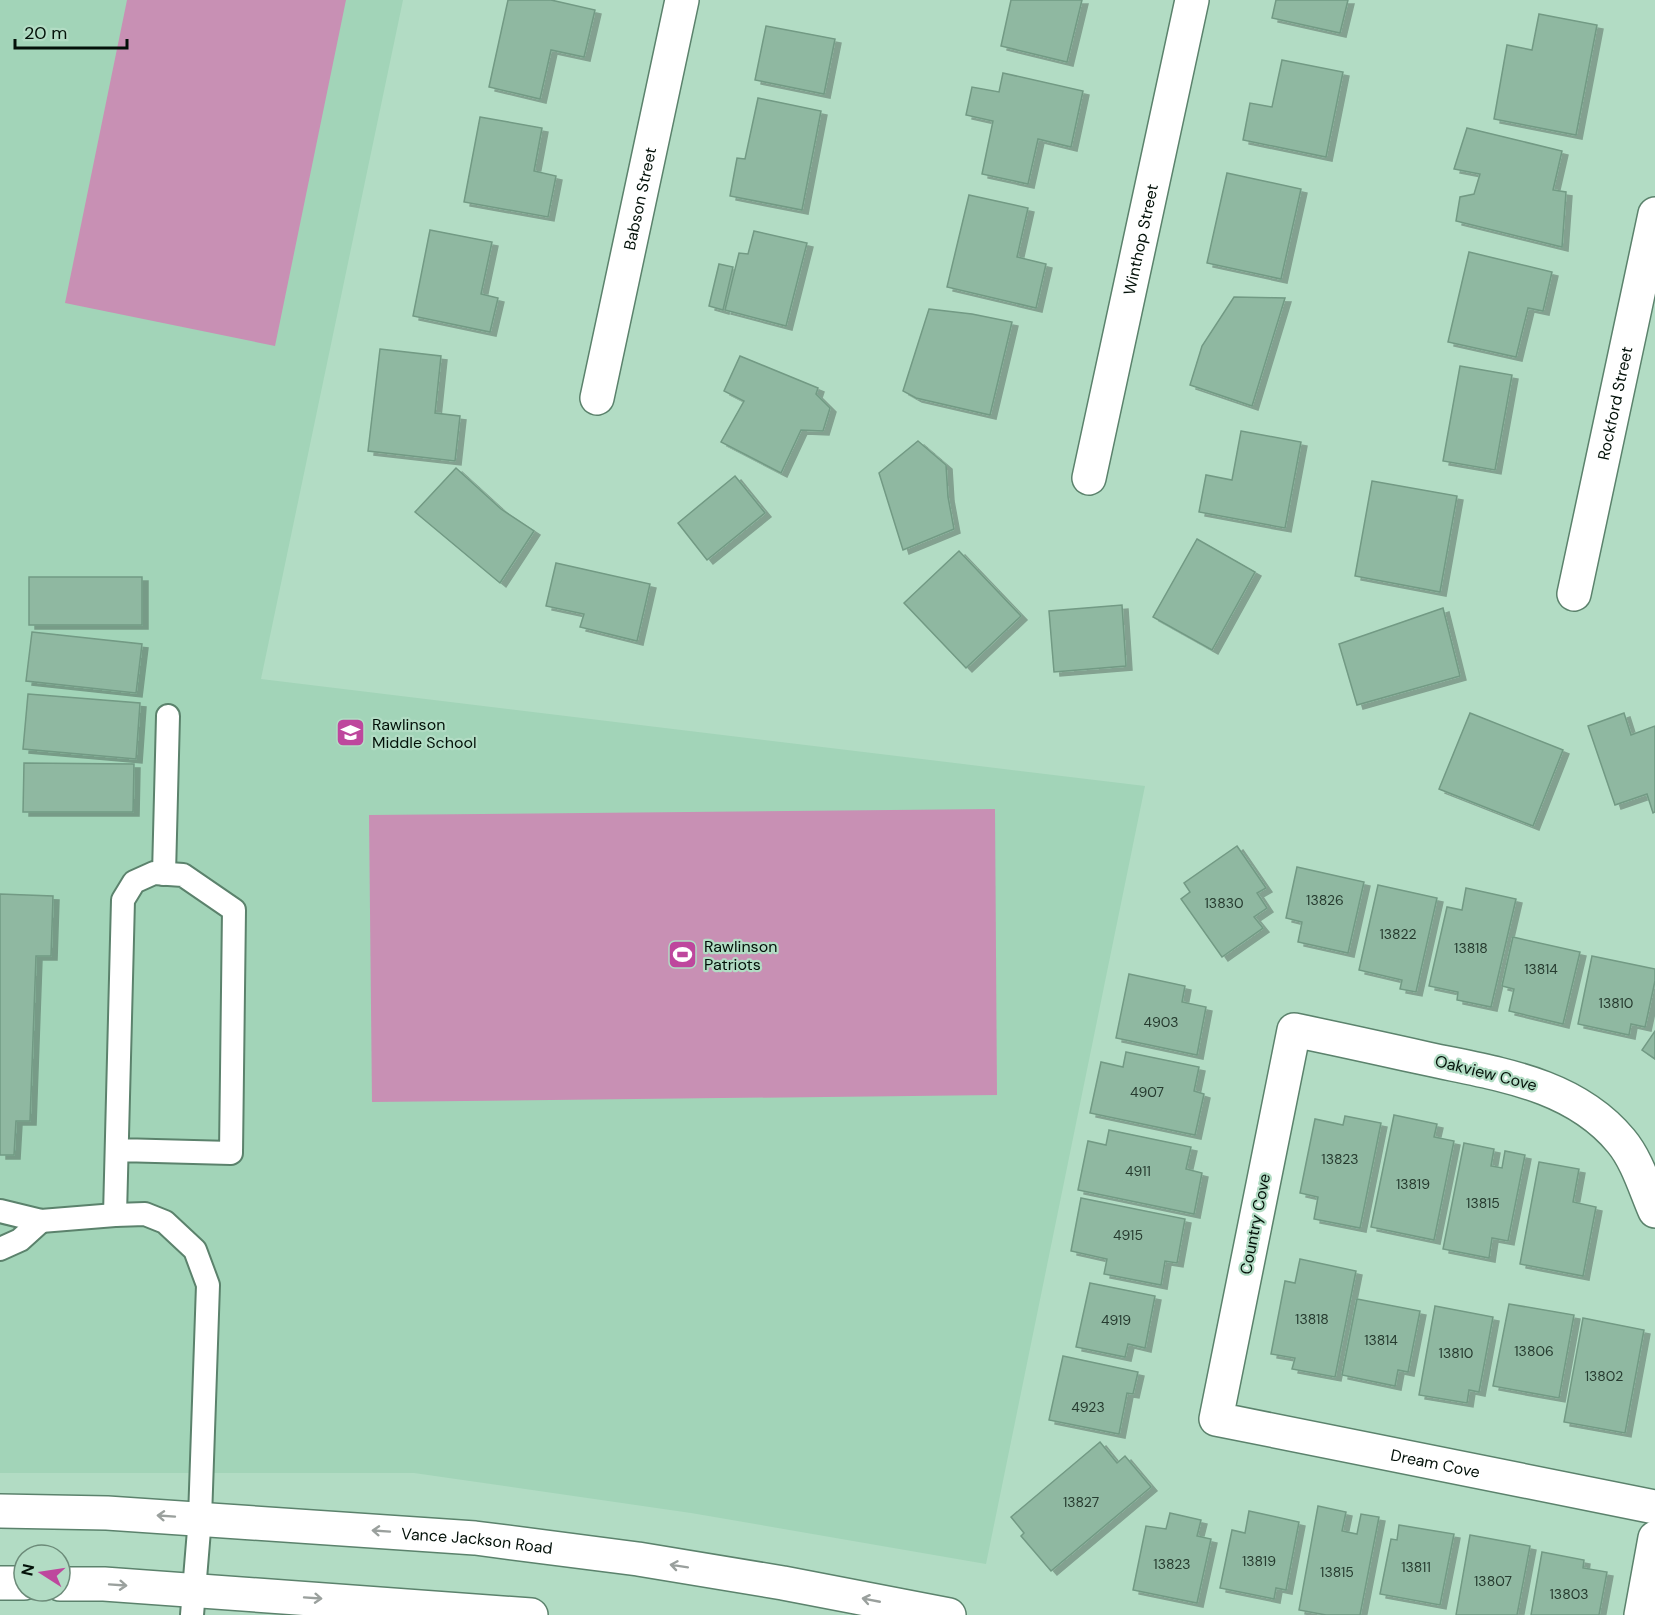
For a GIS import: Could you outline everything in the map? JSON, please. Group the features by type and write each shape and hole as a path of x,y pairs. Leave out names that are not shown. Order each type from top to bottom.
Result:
{"street":[{"name":"Babson Street","path":"597,398 682,0"},
{"name":"Winthop Street","path":"1089,478 1192,0"},
{"name":"Rockford Street","path":"1574,594 1655,214"},
{"name":"Oakview Cove","path":"1293,1030 1525,1080 1568,1098 1598,1118 1623,1142 1638,1170 1655,1211"},
{"name":"Country Cove","path":"1216,1419 1293,1030"},
{"name":"Dream Cove","path":"1216,1419 1655,1508"},
{"name":"Vance Jackson Road","path":"0,1511 106,1512 486,1539 638,1559 761,1579 949,1615"},
{"path":"1641,1615 1655,1538"},
{"path":"72,1584 104,1584 193,1603 531,1615"}],"lane":[{"path":"164,874 168,716"},
{"path":"115,1215 123,900 134,882 154,873 183,875 234,910 231,1153 118,1150"},
{"path":"0,1211 41,1221 145,1214 165,1222 195,1250 208,1285 200,1518 193,1603"},
{"path":"0,1249 20,1240 41,1221"}],"shaded area":[{"name":"Rawlinson Middle School","path":"0,0 403,0 261,679 1145,786 986,1564 691,1513 414,1473 0,1473"},
{"path":"127,0 346,0 275,346 65,303"},
{"name":"Rawlinson Patriots","path":"995,809 997,1095 372,1102 369,815"}],"building":[{"path":"508,0 551,0 595,10 584,57 551,50 540,99 489,87"},
{"path":"1011,0 1082,0 1067,62 1001,46"},
{"path":"1276,0 1348,0 1340,33 1272,18"},
{"path":"1539,14 1597,25 1576,135 1494,119 1507,45 1532,50"},
{"path":"766,26 835,39 824,94 755,80"},
{"path":"1282,60 1343,72 1326,157 1243,140 1250,103 1272,107"},
{"path":"1003,73 1083,91 1071,147 1038,139 1028,184 982,174 993,121 966,115 972,87 999,92"},
{"path":"758,98 821,111 802,210 730,196 737,158 745,159"},
{"path":"480,117 542,128 534,171 556,176 548,217 464,202"},
{"path":"1467,128 1562,151 1553,190 1566,192 1562,247 1456,221 1460,197 1474,194 1480,174 1454,169"},
{"path":"1227,173 1301,189 1281,279 1207,263"},
{"path":"969,195 1028,208 1017,257 1046,264 1036,308 947,287"},
{"path":"430,230 492,242 481,294 498,298 490,332 413,316"},
{"path":"754,231 807,243 786,326 725,310 739,253 748,254"},
{"path":"1469,252 1552,272 1543,311 1528,308 1516,357 1448,342"},
{"path":"719,264 733,267 723,310 709,306"},
{"path":"1234,297 1285,298 1252,406 1190,385 1202,346"},
{"path":"929,309 1012,322 990,415 916,398 903,391"},
{"path":"380,349 441,356 435,413 460,416 455,461 368,451"},
{"path":"740,356 818,388 816,394 830,408 823,431 801,430 781,473 721,442 744,401 724,391"},
{"path":"1460,366 1512,375 1495,470 1443,461"},
{"path":"1241,431 1301,442 1285,528 1199,512 1206,475 1232,480"},
{"path":"918,441 946,465 948,497 954,529 903,550 879,473"},
{"path":"456,468 501,509 534,531 500,583 415,512"},
{"path":"735,476 765,513 707,560 678,523"},
{"path":"1372,481 1457,496 1440,592 1355,576"},
{"path":"1197,539 1255,572 1212,650 1153,617"},
{"path":"959,551 1021,616 966,668 904,603"},
{"path":"556,563 650,584 637,641 580,627 584,614 546,606"},
{"path":"29,577 142,577 142,625 29,625"},
{"path":"1122,605 1126,666 1054,672 1049,611"},
{"path":"1443,608 1460,676 1357,705 1339,644"},
{"path":"32,632 142,644 136,693 26,681"},
{"path":"28,694 140,703 136,759 23,749"},
{"path":"1470,713 1563,750 1533,826 1439,789"},
{"path":"1624,713 1631,735 1655,726 1655,812 1653,813 1647,794 1615,805 1588,726"},
{"path":"24,763 134,764 133,812 23,812"},
{"path":"1237,846 1266,888 1257,893 1267,908 1254,917 1263,928 1222,957 1181,899 1190,892 1184,883"},
{"path":"1297,867 1364,882 1348,953 1298,942 1302,922 1286,918"},
{"path":"1378,885 1437,898 1416,992 1400,989 1402,980 1359,970"},
{"path":"1466,888 1516,899 1491,1007 1457,1000 1458,992 1429,986 1447,907 1462,910"},
{"path":"0,894 53,896 51,956 36,956 30,1121 16,1121 14,1155 0,1155"},
{"path":"1513,937 1580,952 1563,1024 1509,1011 1514,989 1502,986"},
{"path":"1592,956 1655,969 1655,981 1645,1027 1631,1024 1629,1035 1578,1024"},
{"path":"1129,974 1185,986 1182,1002 1206,1007 1197,1055 1116,1038"},
{"path":"1655,1031 1655,1059 1642,1050"},
{"path":"1126,1052 1199,1067 1194,1091 1204,1094 1195,1135 1090,1113 1101,1062 1123,1067"},
{"path":"1394,1115 1437,1124 1434,1137 1454,1141 1434,1240 1371,1227"},
{"path":"1345,1116 1381,1123 1360,1228 1314,1219 1318,1197 1300,1193 1315,1119 1343,1125"},
{"path":"1109,1130 1191,1147 1186,1169 1202,1173 1194,1214 1078,1190 1088,1141 1106,1145"},
{"path":"1464,1143 1494,1149 1491,1166 1502,1168 1505,1151 1525,1155 1508,1241 1492,1238 1489,1258 1443,1249"},
{"path":"1539,1162 1579,1169 1573,1202 1596,1207 1583,1276 1520,1264"},
{"path":"1081,1198 1185,1219 1177,1263 1165,1261 1161,1285 1104,1274 1107,1259 1071,1251"},
{"path":"1300,1259 1356,1271 1335,1377 1292,1369 1295,1358 1271,1354 1285,1281 1295,1283"},
{"path":"1090,1283 1155,1296 1145,1348 1128,1344 1125,1357 1076,1347"},
{"path":"1357,1299 1420,1311 1408,1372 1398,1370 1395,1386 1342,1375"},
{"path":"1509,1304 1574,1315 1559,1398 1493,1386"},
{"path":"1435,1306 1493,1317 1479,1392 1469,1390 1467,1403 1419,1395"},
{"path":"1583,1318 1644,1330 1625,1433 1564,1422"},
{"path":"1063,1356 1138,1372 1133,1394 1127,1393 1119,1434 1049,1420"},
{"path":"1100,1442 1117,1463 1125,1456 1151,1487 1051,1571 1021,1536 1024,1533 1011,1517"},
{"path":"1318,1506 1346,1512 1342,1531 1357,1534 1361,1514 1379,1517 1360,1615 1326,1615 1299,1610"},
{"path":"1249,1511 1299,1522 1286,1590 1276,1588 1274,1599 1220,1588 1232,1530 1245,1533"},
{"path":"1170,1513 1201,1520 1197,1536 1211,1539 1197,1603 1133,1590 1146,1526 1166,1529"},
{"path":"1399,1525 1454,1534 1440,1605 1380,1594 1391,1539 1397,1540"},
{"path":"1470,1535 1530,1546 1517,1615 1456,1615"},
{"path":"1542,1552 1584,1560 1583,1568 1607,1572 1599,1615 1531,1615"}],"place":[{"name":"Rawlinson Middle School","path":"351,733"},
{"name":"Rawlinson Patriots","path":"683,955"}]}
